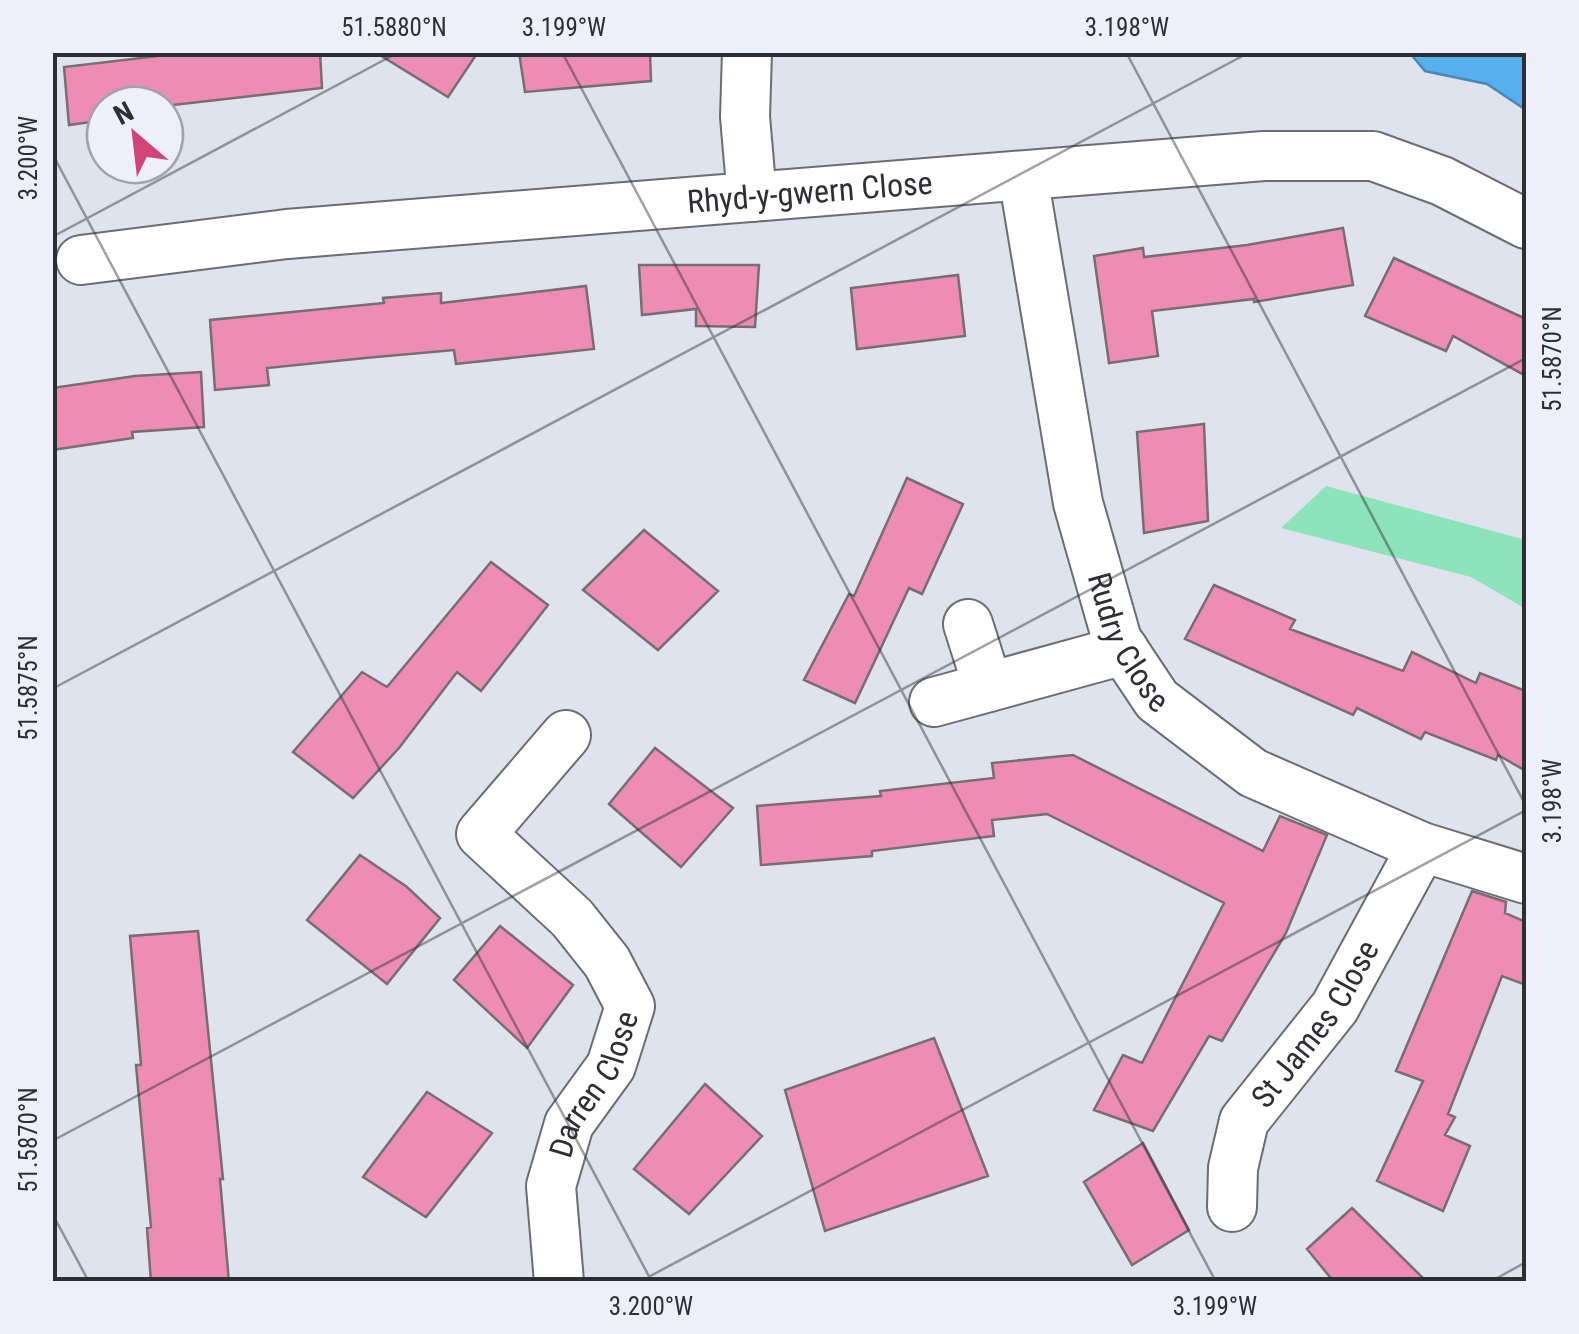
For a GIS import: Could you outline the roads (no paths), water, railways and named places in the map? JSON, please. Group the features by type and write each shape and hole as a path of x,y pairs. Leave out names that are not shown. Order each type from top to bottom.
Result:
{"street":[{"path":"747,52 744,118 752,197"},
{"name":"Rhyd-y-gwern Close","path":"81,260 287,234 1264,156 1372,156 1442,181 1526,224"},
{"name":"Rudry Close","path":"1023,176 1078,503 1117,640 1157,700 1253,772 1422,847 1526,879"},
{"path":"968,624 988,687"},
{"path":"934,702 1124,650"},
{"name":"Darren Close","path":"559,1282 551,1186 569,1124 611,1066 630,1006 607,962 572,918 481,834 566,735"},
{"name":"St James Close","path":"1232,1207 1233,1168 1244,1121 1336,1007 1422,847"}],"water":[{"path":"1410,53 1526,53 1526,110 1487,84 1425,71"}]}
